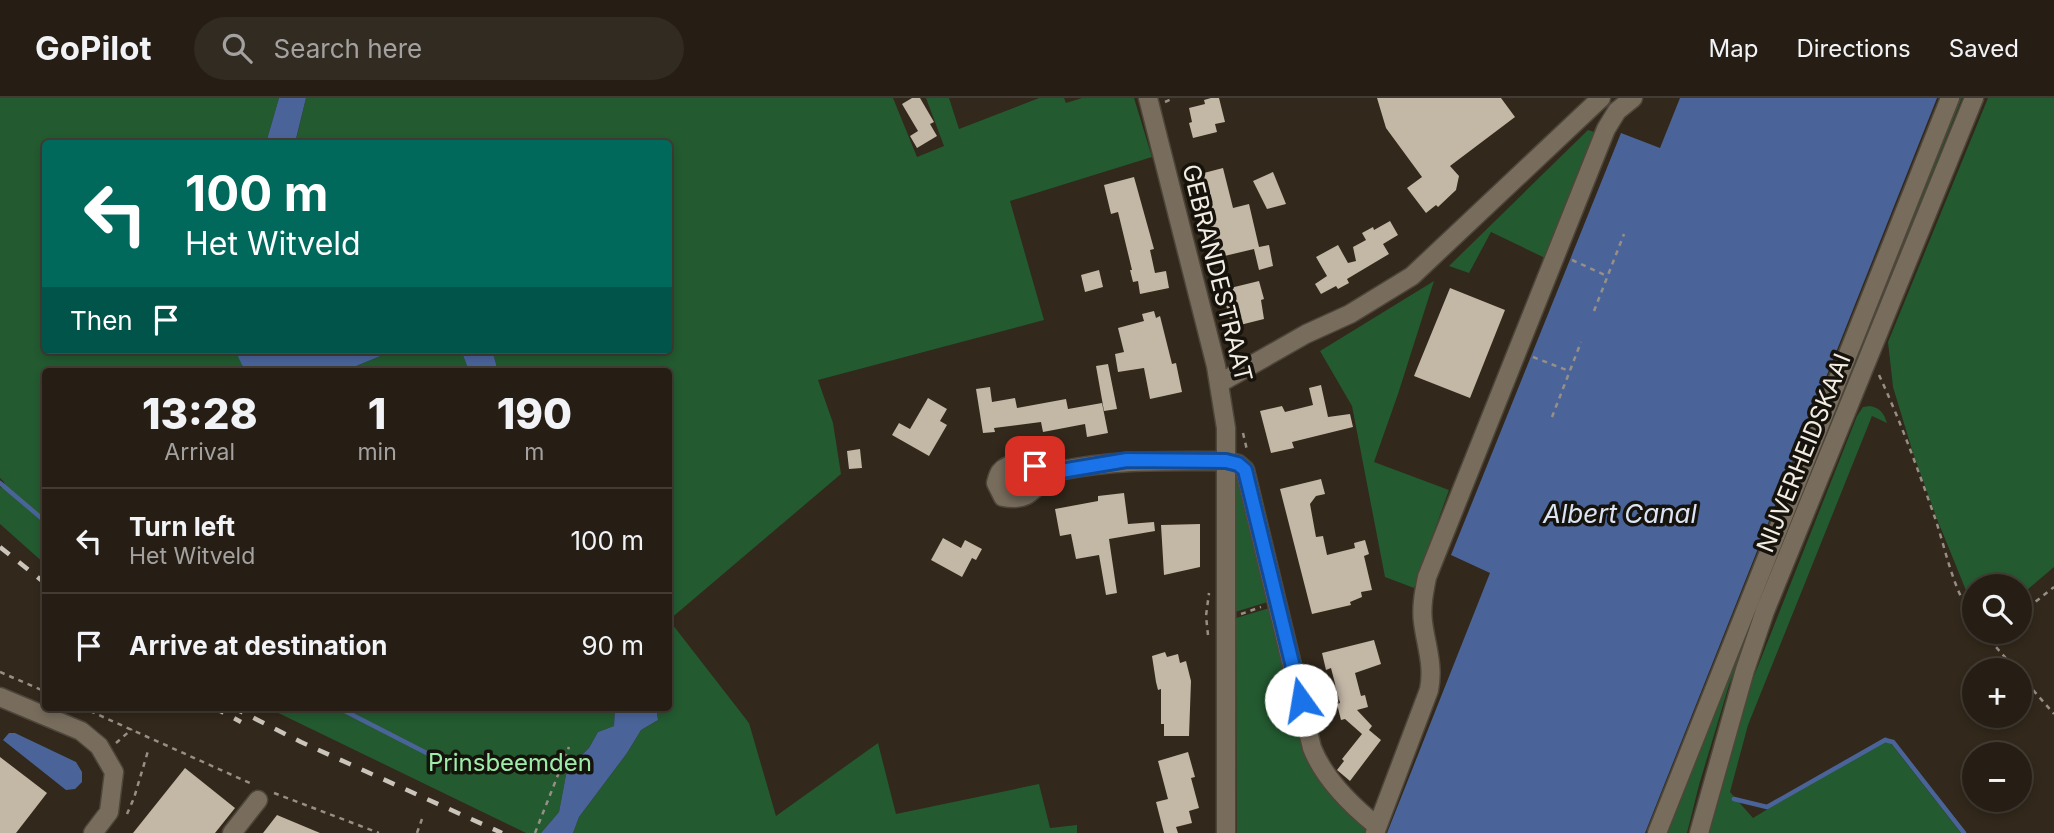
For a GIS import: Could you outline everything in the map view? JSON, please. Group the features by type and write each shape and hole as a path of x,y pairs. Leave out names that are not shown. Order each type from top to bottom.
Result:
{"street":[{"name":"GEBRANDESTRAAT","path":"1148,98 1220,383 1226,428 1226,833"},
{"path":"1220,383 1306,334 1350,314 1412,276 1601,98"},
{"path":"1049,473 1127,460 1226,461 1238,464 1245,470 1312,748 1326,774 1376,830 1429,690 1432,659 1423,622 1422,600 1427,577 1605,129 1617,111 1633,98"},
{"path":"1657,833 1950,98"},
{"name":"NIJVERHEIDSKAAI","path":"1699,833 1745,670 1765,611 1974,98"},
{"path":"0,697 81,731 104,753 114,772 109,812 93,833"},
{"path":"232,833 258,800"}],"path":[{"path":"1594,310 1624,234"},
{"path":"1565,257 1607,276"},
{"path":"1552,417 1581,342"},
{"path":"1524,353 1570,371"},
{"path":"1871,356 1896,412 1934,514 1962,601"},
{"path":"2032,604 2054,587"},
{"path":"1994,644 2005,658"},
{"path":"0,672 42,690"},
{"path":"2032,688 2054,713"},
{"path":"90,711 132,729 104,753"},
{"path":"535,833 569,747"},
{"path":"125,816 134,797 148,751"},
{"path":"417,833 422,819"}],"green space":[{"path":"0,98 279,98 267,140 42,140 42,354 237,354 246,368 42,368 42,561 0,524 0,487 5,489 0,478"},
{"path":"306,98 893,98 917,157 944,146 926,98 949,98 959,129 1039,98 1064,98 1066,103 1082,98 1134,98 1152,157 1010,201 1044,320 818,380 833,423 841,474 672,617 672,368 497,368 493,354 672,354 672,140 296,140"},
{"path":"1954,98 1962,98 1729,685 1687,833 1663,833"},
{"path":"1988,98 2054,98 2054,567 2032,586 2032,574 1962,574 1962,580 1913,453 1893,387 1888,342"},
{"path":"1588,130 1594,132 1593,147 1545,258 1491,232 1469,273 1449,266"},
{"path":"1434,281 1374,462 1449,490 1414,588 1385,577 1352,406 1320,351"},
{"path":"385,354 463,354 468,368 351,368"},
{"path":"1870,406 1882,412 1887,423 1872,416 1748,725 1730,792 1753,818 1886,737 1961,833 1706,833 1739,714 1857,416 1863,407"},
{"path":"1237,474 1271,601 1235,612 1232,479"},
{"path":"1273,607 1324,780 1368,830 1366,833 1237,833 1236,618"},
{"path":"672,624 749,723 776,816 878,743 896,814 1039,784 1050,828 1077,825 1077,833 573,833 579,817 641,730 658,720 657,711 672,711"},
{"name":"Prinsbeemden","path":"274,711 615,711 614,726 598,732 589,748 566,775 559,812 541,833 526,833"}],"water":[{"path":"279,98 306,98 296,140 267,140"},
{"name":"Albert Canal","path":"1680,98 1937,98 1645,833 1387,833 1490,573 1451,555 1621,133 1660,148"},
{"path":"237,354 385,354 351,368 246,368"},
{"path":"463,354 493,354 497,368 468,368"},
{"path":"615,711 657,711 658,720 641,730 579,817 573,833 541,833 559,812 566,775 571,766 589,748 598,732 614,726"},
{"path":"9,733 15,733 76,762 82,772 82,782 75,789 66,790 3,740"}],"building":[{"path":"912,98 920,98 934,122 930,124 937,136 917,148 910,136 918,131 902,104"},
{"path":"1219,98 1225,122 1215,124 1217,132 1193,138 1189,108 1205,104 1204,100"},
{"path":"1377,98 1501,98 1515,117 1450,166 1459,176 1456,190 1438,207 1436,205 1426,213 1407,188 1422,177 1386,128"},
{"path":"1223,168 1233,208 1249,204 1259,247 1269,245 1273,266 1259,270 1254,249 1216,258 1201,194 1205,192 1200,174"},
{"path":"1273,172 1286,204 1267,209 1253,181"},
{"path":"1134,177 1154,249 1150,250 1155,273 1166,271 1169,288 1140,294 1138,281 1133,282 1118,212 1111,214 1104,185"},
{"path":"1390,221 1398,235 1383,244 1389,254 1347,279 1349,283 1321,294 1315,284 1327,276 1316,257 1338,245 1348,263 1356,261 1353,247 1366,240 1362,233"},
{"path":"1099,270 1103,287 1085,292 1081,275"},
{"path":"1259,281 1264,299 1261,300 1264,319 1232,327 1222,290"},
{"path":"1450,288 1505,310 1470,398 1414,376"},
{"path":"1154,311 1156,318 1160,316 1172,364 1176,363 1182,392 1150,399 1144,368 1118,372 1115,354 1124,352 1118,328 1144,321 1142,314"},
{"path":"1108,364 1117,409 1104,411 1096,366"},
{"path":"1321,385 1328,417 1350,414 1353,427 1292,442 1294,448 1271,453 1260,411 1282,406 1285,412 1313,405 1309,388"},
{"path":"990,387 992,402 1015,398 1017,408 1066,399 1068,409 1102,403 1108,433 1087,437 1085,424 1043,432 1041,422 994,428 995,432 983,433 976,389"},
{"path":"928,398 947,409 940,421 947,425 929,456 892,435 899,423 910,429"},
{"path":"860,449 862,468 849,469 847,451"},
{"path":"1321,479 1325,494 1316,496 1310,504 1316,537 1323,536 1327,555 1355,548 1354,543 1365,540 1369,554 1364,556 1372,590 1361,592 1362,597 1350,602 1351,605 1312,614 1280,489"},
{"path":"1124,493 1128,524 1154,522 1155,531 1109,539 1117,593 1106,595 1099,555 1076,559 1071,534 1060,536 1055,509 1098,501 1098,496"},
{"path":"1200,524 1200,567 1164,575 1161,525"},
{"path":"943,538 961,548 965,540 982,549 976,560 972,558 962,577 931,560"},
{"path":"1374,640 1381,664 1355,673 1361,696 1365,695 1368,707 1357,710 1372,726 1369,730 1381,740 1350,781 1337,770 1344,761 1342,759 1362,734 1345,719 1341,720 1337,704 1340,703 1331,668 1326,670 1322,653"},
{"path":"1165,652 1167,657 1178,654 1180,663 1186,661 1191,681 1189,736 1164,736 1164,724 1161,724 1161,689 1158,690 1152,656"},
{"path":"1188,752 1199,808 1189,811 1192,823 1176,827 1178,833 1164,833 1156,802 1168,799 1158,761"},
{"path":"0,757 47,793 16,833 0,833"},
{"path":"185,768 235,808 215,833 133,833"},
{"path":"277,815 320,833 263,833"}],"waterway":[{"path":"0,483 42,519"},
{"path":"345,711 448,764"},
{"path":"1734,799 1767,807 1885,740 1893,742 1964,833"}],"railway":[{"path":"0,547 42,581"},
{"path":"220,711 241,722"},
{"path":"240,711 301,742 502,833"}],"route":[{"path":"1035,466 1049,473 1127,460 1226,461 1238,464 1245,470 1301,700"}]}
